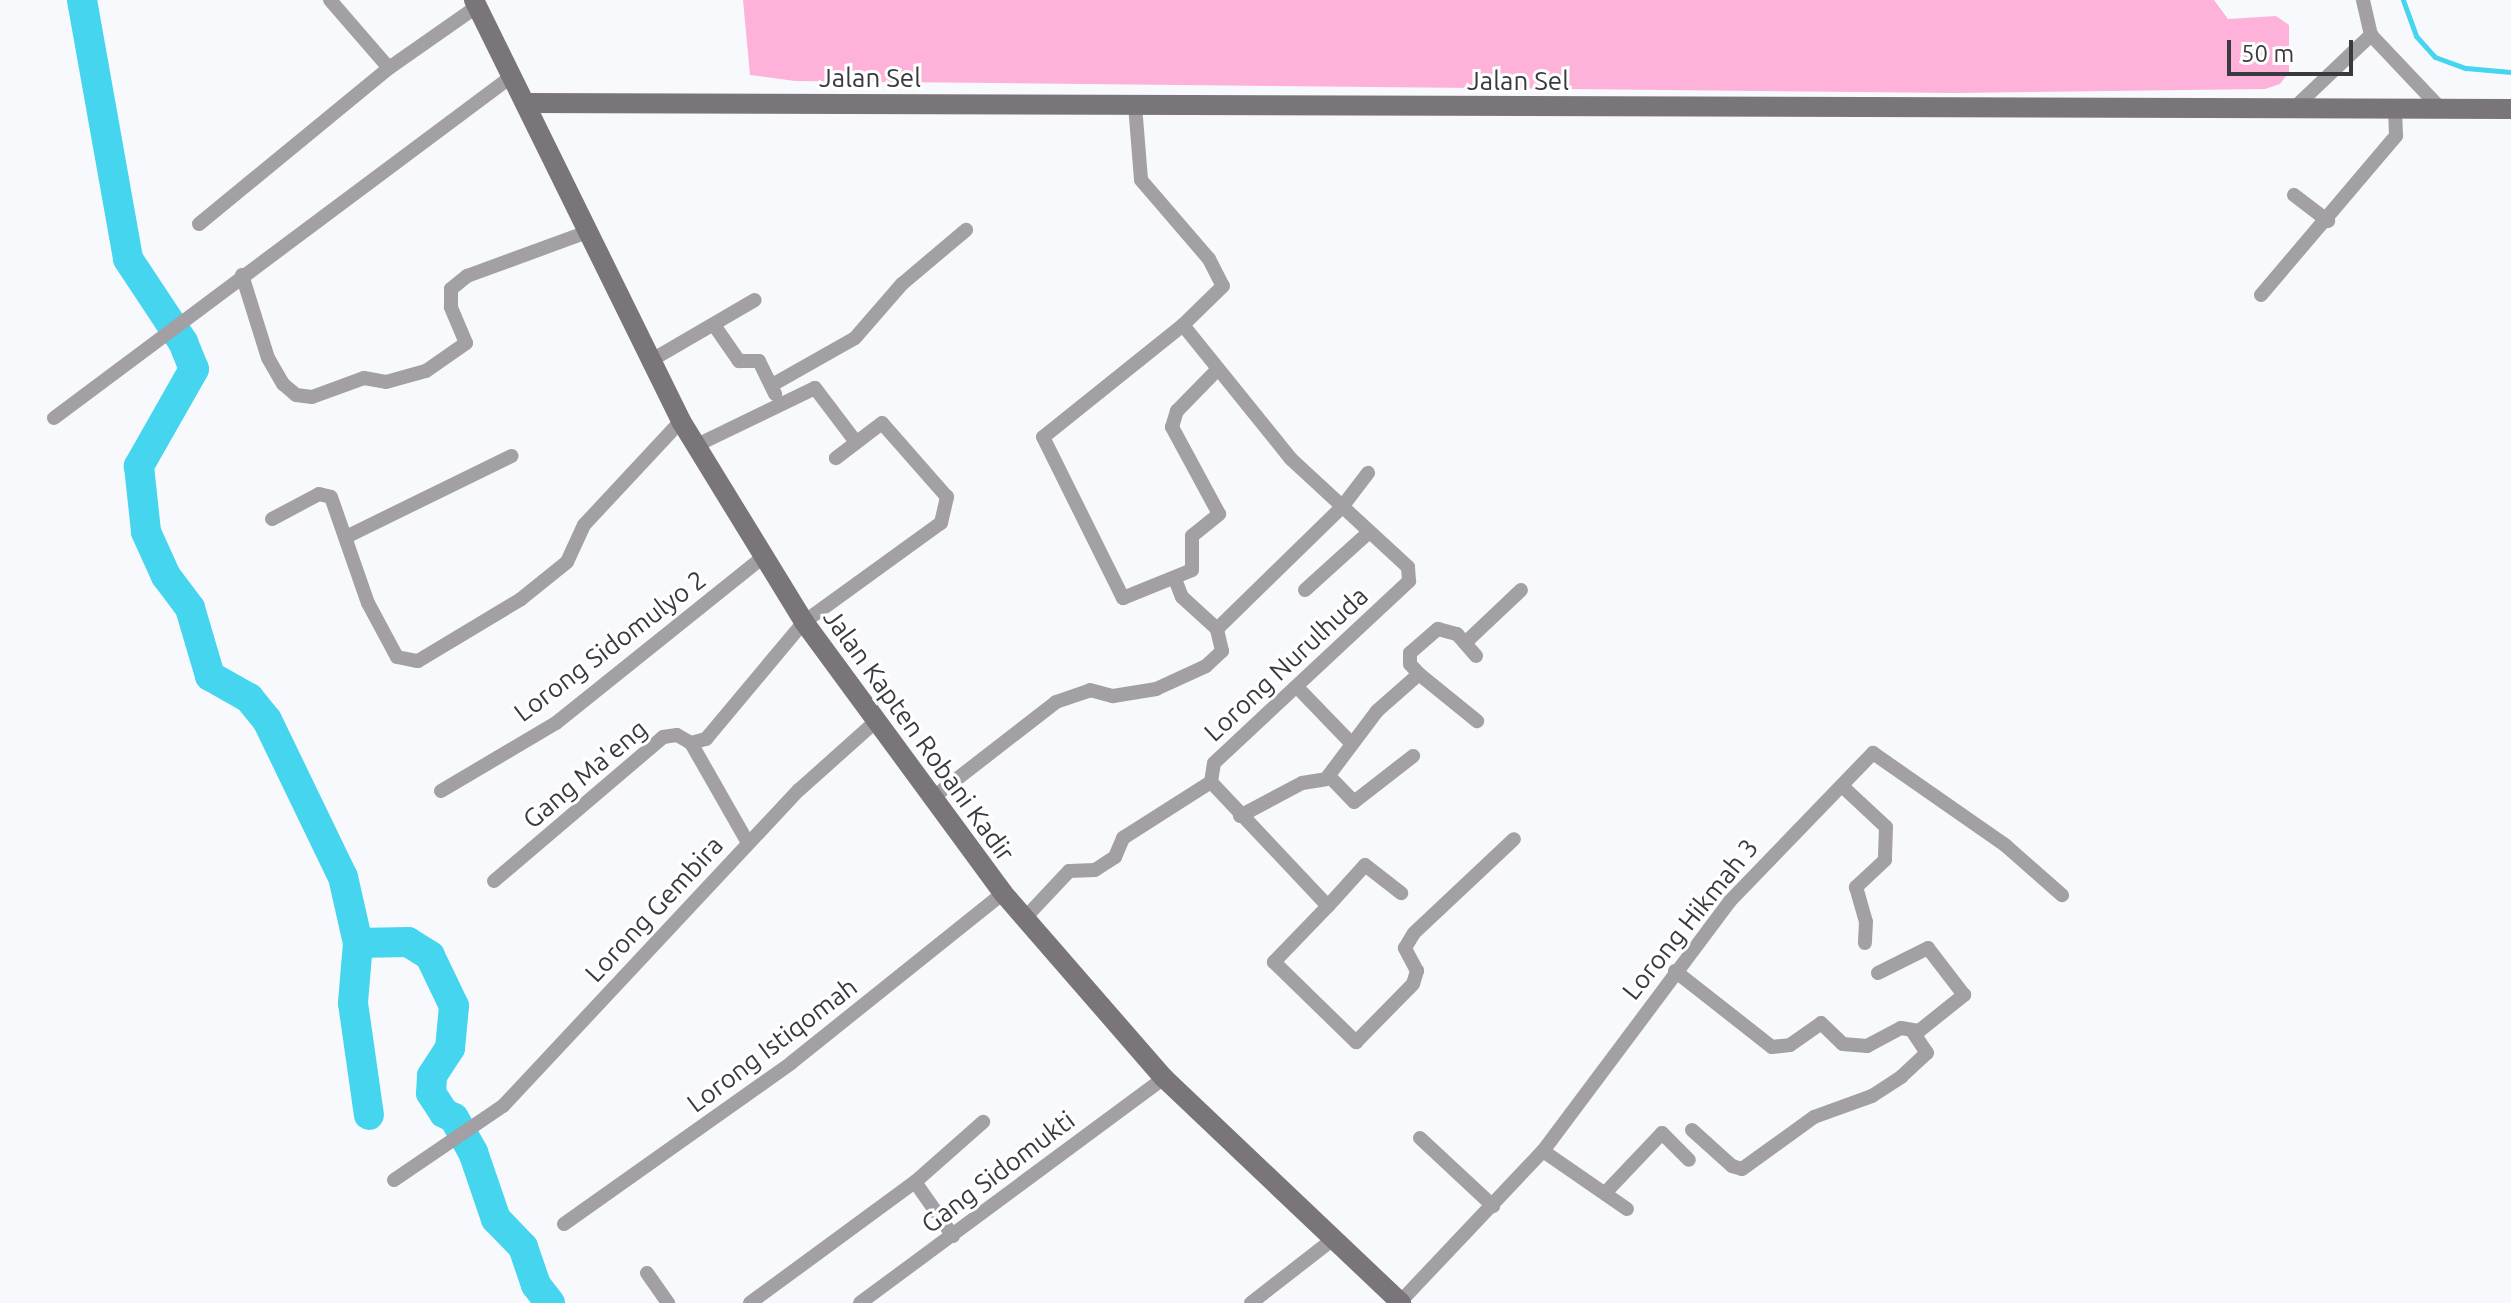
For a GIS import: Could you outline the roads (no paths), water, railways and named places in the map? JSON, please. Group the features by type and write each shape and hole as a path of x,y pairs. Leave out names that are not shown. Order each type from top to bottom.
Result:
{"street":[{"path":"330,0 389,68"},
{"path":"2363,0 2371,35 2439,107"},
{"path":"199,224 389,68 475,3"},
{"name":"Jalan Kapten Robani Kadir","path":"475,3 508,79 525,103 681,421 761,559 875,722 1024,919 1164,1078 1401,1303"},
{"path":"2293,109 2371,35"},
{"path":"54,418 161,335 508,79"},
{"name":"Jalan Sel","path":"525,103 2511,109"},
{"path":"1135,105 1141,180 1223,280 1222,290 1183,325 1050,428 1042,442 1123,598 1192,570 1192,536 1219,511 1175,437 1172,421 1216,371"},
{"path":"2261,295 2328,221 2396,136 2395,107"},
{"path":"2294,195 2328,221"},
{"path":"772,385 855,338 902,284 966,230"},
{"path":"242,275 268,358 283,384 296,395 312,397 364,378 386,382 426,371 466,343 451,307 451,289 467,276 587,232"},
{"path":"650,361 755,300"},
{"path":"714,325 739,361 759,361 772,385 778,406"},
{"path":"1183,325 1216,371 1291,459 1368,533 1305,590"},
{"path":"801,369 812,389"},
{"path":"695,446 812,389 821,391 856,442 836,458"},
{"path":"272,519 325,494 335,503 368,603 397,657 418,661 521,599 567,562 584,525 681,421"},
{"name":"Gang Ma'eng","path":"494,881 663,737 677,735 691,743 714,730 804,622 941,523 949,502 882,423 856,442"},
{"path":"348,536 511,456"},
{"path":"1217,629 1342,507 1368,473"},
{"name":"Lorong Nurulhuda","path":"1024,919 1069,871 1095,870 1117,855 1123,838 1211,782 1214,763 1407,585 1408,567 1368,533"},
{"name":"Lorong Sidomulyo 2","path":"441,791 556,723 761,559"},
{"path":"931,799 1056,702 1090,690 1113,696 1156,689 1192,675 1222,651 1217,629 1182,597 1175,579"},
{"path":"1465,643 1521,590"},
{"path":"1476,656 1451,630 1438,629 1410,653 1410,664 1477,721"},
{"path":"1240,816 1302,783 1329,776 1377,711 1419,674"},
{"path":"1297,687 1352,744"},
{"name":"Lorong Gembira","path":"394,1180 503,1106 748,843 875,722"},
{"path":"691,743 748,843"},
{"name":"Lorong Hikmah 3","path":"1401,1303 1543,1151 1675,971 1775,850 1873,753 2005,845 2062,895"},
{"path":"1329,776 1354,802 1413,756"},
{"path":"1211,782 1328,906"},
{"path":"1842,786 1880,819 1887,831 1885,860 1856,887 1866,922 1865,943"},
{"path":"1401,893 1365,865 1274,962 1356,1042 1413,984 1417,971 1405,948 1414,933 1514,839"},
{"name":"Lorong Istiqomah","path":"564,1224 791,1063 1003,893"},
{"path":"1878,973 1928,948 1963,993 1912,1031"},
{"path":"1675,971 1772,1047 1790,1045 1821,1023 1855,1048 1901,1028 1912,1031 1927,1053 1901,1077 1872,1096 1814,1117 1742,1169 1732,1166 1692,1130"},
{"name":"Gang Sidomukti","path":"860,1303 1164,1078"},
{"path":"750,1303 915,1182 983,1122"},
{"path":"1607,1191 1662,1133 1689,1160"},
{"path":"1420,1138 1493,1206"},
{"path":"1543,1151 1607,1191 1627,1209"},
{"path":"915,1182 953,1236"},
{"path":"1251,1303 1332,1240"},
{"path":"647,1273 668,1303"}],"waterway":[{"path":"82,0 128,259 183,342 194,369 139,466 146,532 166,576 190,608 210,676 249,698 267,720 343,877 358,943 353,1003 369,1115"},
{"path":"2403,0 2416,36 2435,57 2466,68 2511,72"},
{"path":"358,943 408,942 430,956 454,1006 450,1048 432,1076 431,1093 444,1113 454,1118 473,1152 496,1219 523,1247 536,1285 550,1303"}]}
